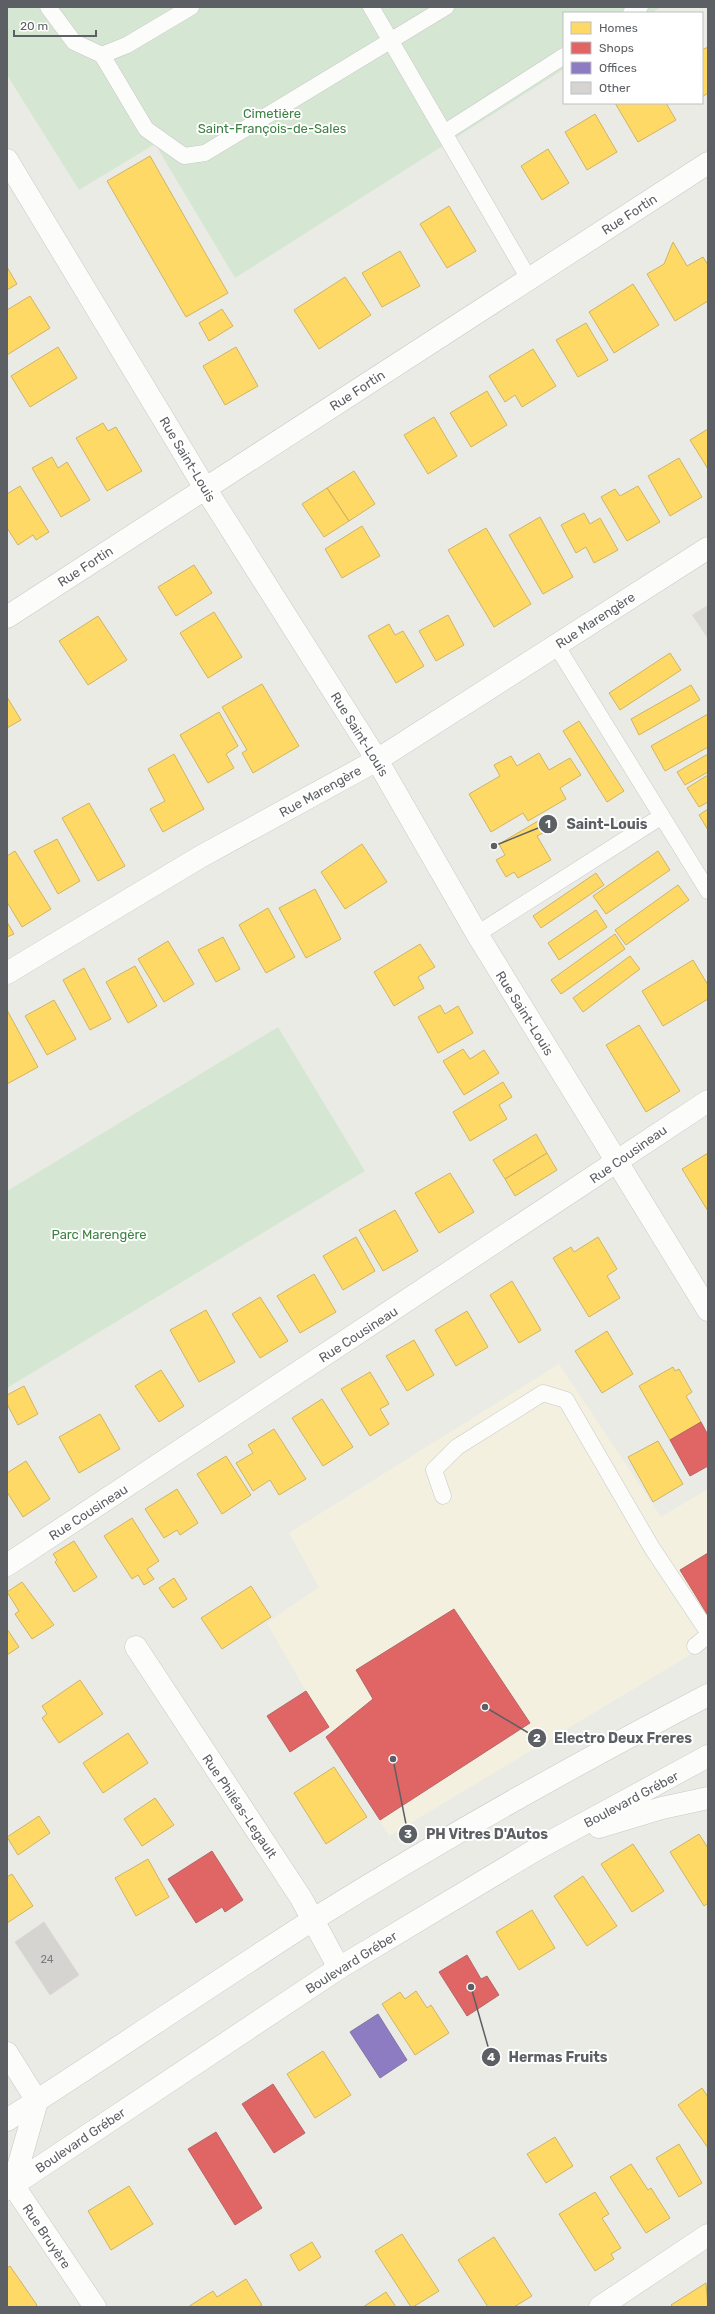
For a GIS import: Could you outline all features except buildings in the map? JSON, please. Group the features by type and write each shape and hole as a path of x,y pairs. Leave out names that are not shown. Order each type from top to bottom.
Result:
{"street":[{"name":"Rue Saint-Louis","path":"7,160 205,488 377,760 477,934 708,1310"},
{"name":"Rue Fortin","path":"7,617 708,163"},
{"name":"Rue Marengère","path":"7,973 200,857 377,760 708,548"},
{"name":"Rue Cousineau","path":"7,1565 594,1178 617,1161 708,1101"},
{"name":"Rue Philéas-Legault","path":"136,1647 301,1898 339,1968"},
{"path":"7,2120 313,1920 524,1793 708,1694"},
{"name":"Boulevard Gréber","path":"10,2187 339,1968 537,1849 708,1756"},
{"path":"537,1849 662,1808 708,1798"},
{"path":"7,2053 37,2101 10,2187"},
{"name":"Rue Bruyère","path":"10,2187 95,2307"},
{"path":"614,2303 708,2236"}],"lane":[{"path":"48,7 74,42 102,55 146,129 184,156 205,153 390,39 446,7"},
{"path":"102,55 127,45 192,7"},
{"path":"371,7 529,279"},
{"path":"444,133 563,57"},
{"path":"556,645 708,891"},
{"path":"477,934 662,816"},
{"path":"443,1496 434,1470 457,1447 543,1393 566,1400 652,1548 708,1632"},
{"path":"695,1646 708,1635"}],"shaded area":[{"path":"708,605 708,639 692,615"},
{"path":"559,1364 661,1517 708,1489 708,1644 389,1836 267,1623 319,1587 289,1533"}],"green space":[{"name":"Cimetière Saint-François-de-Sales","path":"7,7 661,7 654,12 563,12 563,70 235,278 155,144 79,190 7,75"},
{"name":"Parc Marengère","path":"278,1027 365,1171 7,1388 7,1191"}],"place":[{"name":"Saint-Louis","path":"494,846"},
{"name":"Electro Deux Freres","path":"485,1707"},
{"name":"PH Vitres D'Autos","path":"393,1759"},
{"name":"Hermas Fruits","path":"471,1987"}]}
